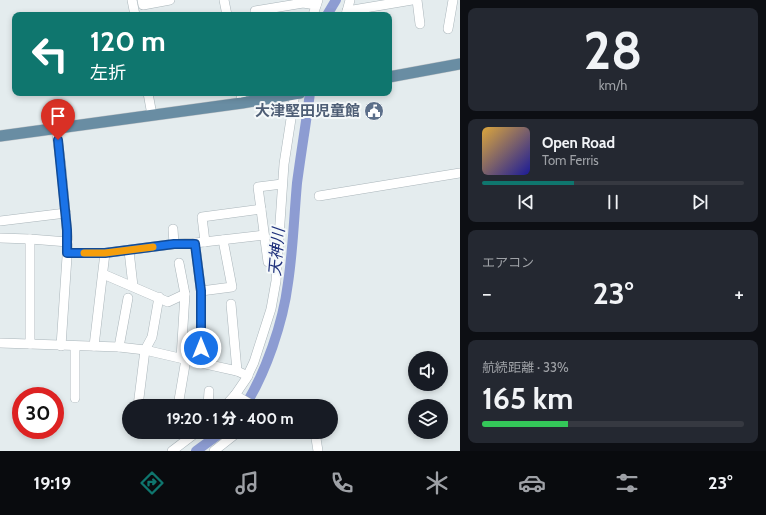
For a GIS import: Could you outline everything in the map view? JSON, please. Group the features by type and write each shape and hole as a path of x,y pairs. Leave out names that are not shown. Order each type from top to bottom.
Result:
{"main road":[{"path":"392,76 460,64"},
{"path":"0,136 152,115 241,98 263,96"}],"street":[{"path":"132,0 134,12"},
{"path":"142,0 143,5 164,1"},
{"path":"224,0 226,12"},
{"path":"346,12 350,0"},
{"path":"351,12 412,0"},
{"path":"417,0 420,24"},
{"path":"448,28 453,0"},
{"path":"255,11 317,2 314,12"},
{"path":"149,96 152,115"},
{"path":"233,399 237,396 254,362 271,309 276,281 284,164 296,96"},
{"path":"56,128 68,242 61,346"},
{"path":"319,196 460,173"},
{"path":"277,258 268,262 258,187 282,184"},
{"path":"205,242 202,217 260,209"},
{"path":"66,213 2,221 2,238 68,242"},
{"path":"172,229 174,244"},
{"path":"67,253 105,253 129,251 174,244 195,244 264,235"},
{"path":"30,239 30,344"},
{"path":"201,291 232,287 223,240"},
{"path":"195,244 201,291 201,363"},
{"path":"129,251 133,286"},
{"path":"94,346 104,274 105,253"},
{"path":"179,263 185,294 183,359 179,399"},
{"path":"104,274 168,302 185,294"},
{"path":"139,399 145,350 152,337 159,297"},
{"path":"119,347 128,298"},
{"path":"231,304 237,371"},
{"path":"0,343 119,347 145,350 237,371 248,376"},
{"path":"75,346 75,398"},
{"path":"208,399 209,391"},
{"path":"237,396 242,399"},
{"path":"172,451 188,439"},
{"path":"214,451 229,439"},
{"path":"316,439 318,451"}],"waterway":[{"name":"天神川","path":"329,12 336,0"},
{"name":"天神川","path":"249,399 267,363 278,331 286,298 297,183 310,96"},
{"name":"天神川","path":"196,451 212,439"}],"slow traffic":[{"path":"84,253 129,251 153,247"}],"place":[{"name":"大津堅田児童館","path":"374,111"}],"route":[{"path":"58,140 68,242 67,253 105,253 174,244 195,244 201,291 201,348"}]}
